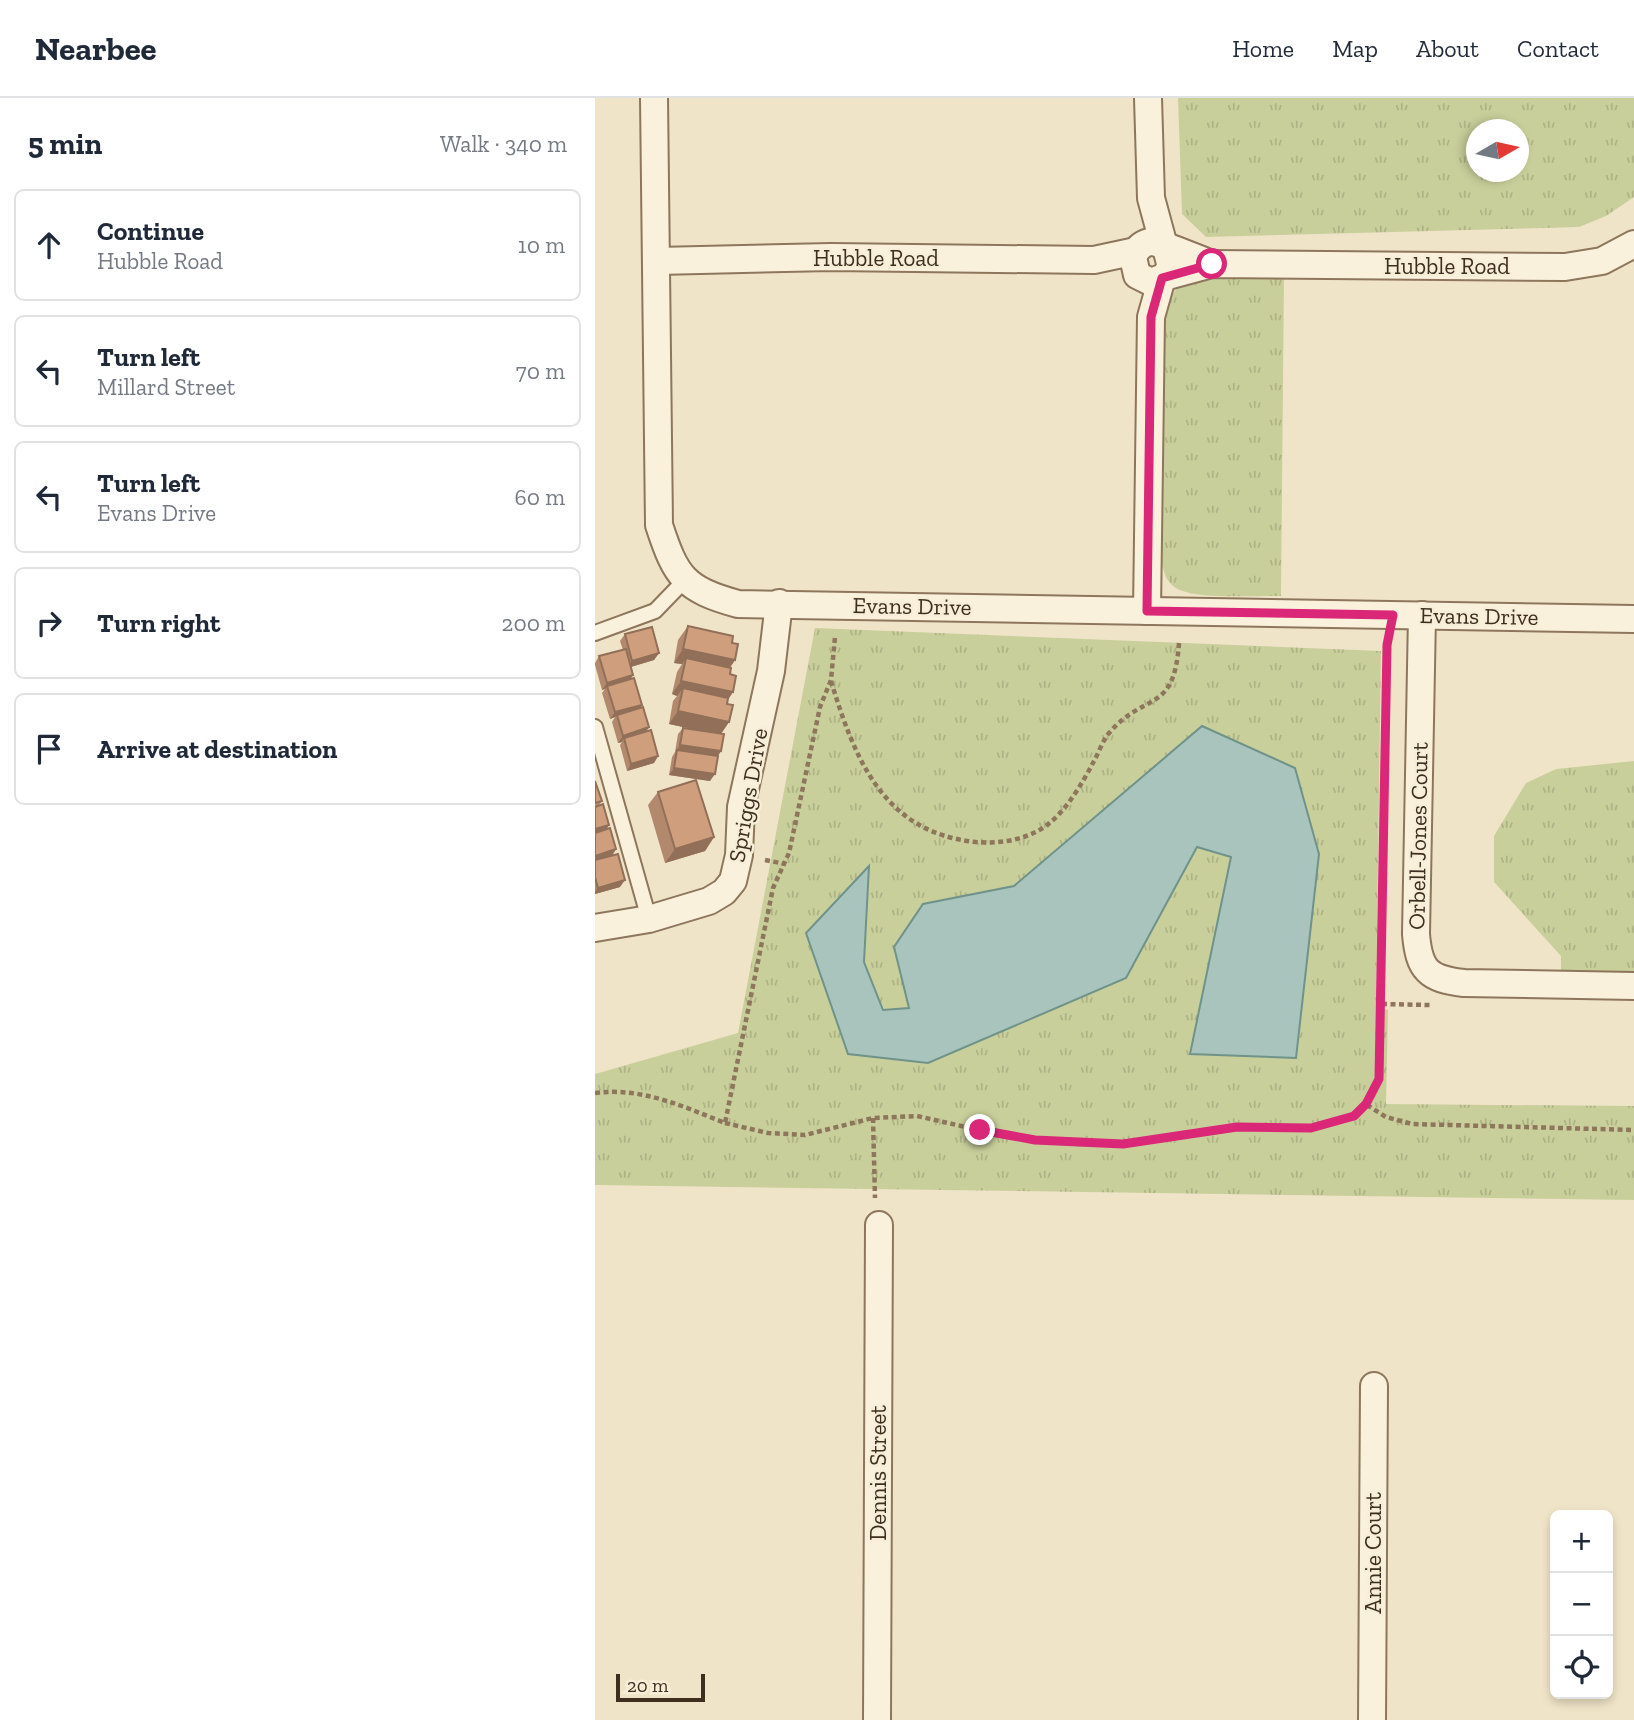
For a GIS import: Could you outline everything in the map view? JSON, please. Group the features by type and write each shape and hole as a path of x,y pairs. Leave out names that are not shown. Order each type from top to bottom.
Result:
{"street":[{"path":"654,98 659,525 684,581"},
{"path":"1147,611 1151,317 1146,268 1151,198 1148,98"},
{"path":"1146,268 1171,260 1151,198"},
{"name":"Hubble Road","path":"658,261 831,257 1094,260 1146,268 1212,264 1565,267 1602,261 1634,244"},
{"name":"Hubble Road","path":"1165,247 1212,264"},
{"name":"Evans Drive","path":"684,581 712,597 738,604 1634,619"},
{"name":"Spriggs Drive","path":"595,928 649,919 709,901 724,892 733,881 739,855 741,807 771,671 779,603"},
{"name":"Orbell-Jones Court","path":"1422,615 1416,934 1417,954 1426,971 1441,980 1464,983 1634,986"},
{"name":"Dennis Street","path":"877,1720 880,1226"},
{"name":"Annie Court","path":"1371,1720 1374,1385"}],"lane":[{"path":"595,633 655,611 684,581"},
{"path":"595,727 649,919"}],"path":[{"path":"595,1093 613,1091 657,1096 725,1123 768,1133 805,1135 873,1118 917,1116 1010,1137 1078,1144 1123,1144 1237,1127 1311,1128 1354,1116 1366,1104 1379,1079 1387,645 1393,615"},
{"path":"725,1123 773,888 789,853 820,707 831,680 835,637"},
{"path":"831,680 846,732 872,781 907,819 929,832 955,840 990,843 1020,839 1048,825 1083,782 1109,733 1170,688 1177,671 1179,643"},
{"path":"1366,1104 1386,1117 1412,1124 1634,1130"},
{"path":"873,1118 874,1191 880,1226"}],"green space":[{"path":"1178,98 1634,98 1634,197 1606,216 1579,227 1206,237 1182,214"},
{"path":"1284,277 1281,596 1224,596 1181,591 1168,581 1161,561 1163,309 1178,286 1200,278"},
{"path":"815,628 1381,651 1376,1008 1388,1010 1386,1104 1634,1106 1634,1200 595,1185 595,1074 738,1033"},
{"path":"1634,761 1634,971 1561,972 1561,956 1494,882 1494,836 1526,783 1556,769"}],"water":[{"path":"1202,726 1295,768 1319,854 1296,1058 1190,1054 1231,857 1197,847 1126,978 928,1063 848,1054 806,933 869,866 864,962 883,1010 909,1008 894,947 923,904 1014,886"}],"building":[{"path":"688,626 733,636 732,643 738,644 735,660 683,649"},
{"path":"652,627 659,653 632,661 625,634"},
{"path":"626,649 633,675 607,683 599,656"},
{"path":"686,658 731,668 730,674 736,676 733,692 681,681"},
{"path":"634,678 642,705 615,712 607,686"},
{"path":"683,688 728,698 727,704 733,705 729,722 678,711"},
{"path":"643,707 649,727 623,736 617,715"},
{"path":"683,728 724,734 721,751 680,745"},
{"path":"651,730 658,756 631,764 624,738"},
{"path":"677,750 718,756 715,774 674,768"},
{"path":"696,780 714,837 675,849 658,792"},
{"path":"595,781 602,801 595,803"},
{"path":"603,804 609,825 595,829 595,807"},
{"path":"610,828 616,849 595,856 595,833"},
{"path":"618,854 625,880 598,888 595,860"}],"route":[{"path":"980,1130 1035,1140 1123,1144 1237,1127 1266,1125 1311,1128 1334,1124 1354,1116 1366,1104 1379,1079 1387,645 1393,615 1147,611 1151,317 1162,278 1212,264"}]}
